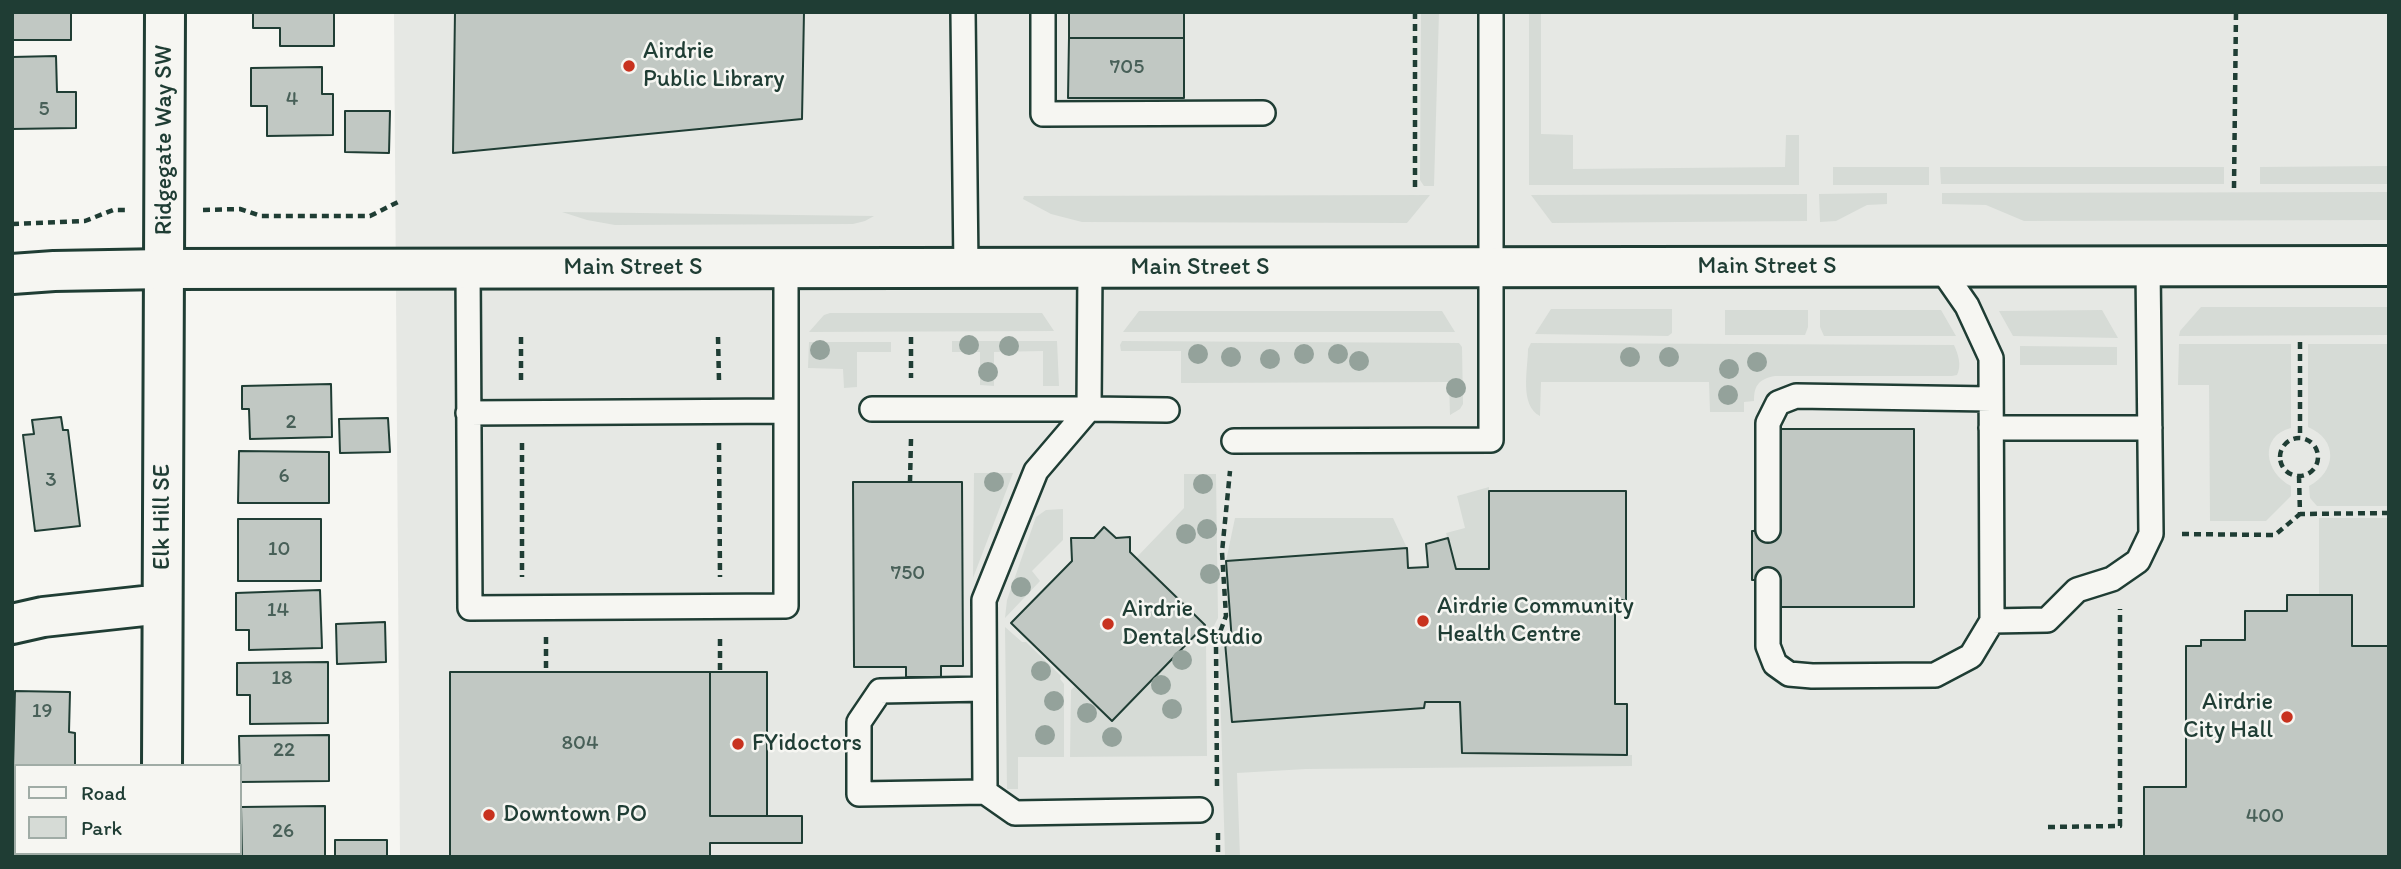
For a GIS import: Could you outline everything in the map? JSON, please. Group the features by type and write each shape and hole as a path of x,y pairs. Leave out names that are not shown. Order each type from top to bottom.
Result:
{"main road":[{"name":"Ridgegate Way SW","path":"164,269 165,12"},
{"name":"Main Street S","path":"12,274 164,269 2389,266"},
{"name":"Elk Hill SE","path":"162,764 164,269"},
{"path":"12,624 43,617 162,604"}],"lane":[{"path":"963,12 966,268"},
{"path":"1044,12 1044,114 1263,113"},
{"path":"1234,441 1491,440 1491,12"},
{"path":"1768,580 1768,646 1774,664 1789,674 1934,675 1970,656 1992,621 1991,358 1967,306 1940,267"},
{"path":"1992,621 2047,620 2077,590 2112,579 2138,561 2151,534 2148,267"},
{"path":"468,268 470,608 786,606 786,268"},
{"path":"985,792 984,600 1036,471 1089,409 1090,268"},
{"path":"1768,530 1768,423 1778,403 1796,396 1991,399"},
{"path":"872,409 1167,410"},
{"path":"468,413 786,411"},
{"path":"1991,428 2150,429"},
{"path":"985,689 880,691 859,722 859,794 985,792 1015,813 1200,810"}],"path":[{"path":"1415,12 1415,191"},
{"path":"2234,188 2235,12"},
{"path":"521,337 522,578 546,628 546,672"},
{"path":"718,337 720,672"},
{"path":"2300,342 2300,438"},
{"path":"2294,438 2300,438 2312,442 2318,461 2312,472 2299,476 2283,468 2280,456 2285,444 2294,438"},
{"path":"1217,790 1216,643 1226,616 1223,540 1234,441"},
{"path":"2299,476 2300,514"},
{"path":"2151,534 2276,535 2300,514 2389,513"},
{"path":"2180,547 2185,534"},
{"path":"2048,827 2120,827 2120,605 2127,602"},
{"path":"1218,830 1218,857"}],"shaded area":[{"path":"394,12 2389,12 2389,857 400,857"}],"green space":[{"path":"1421,12 1439,12 1434,186 1424,186 1420,180"},
{"path":"1529,12 1541,12 1541,134 1573,135 1573,169 1785,167 1786,135 1799,135 1799,185 1529,185"},
{"path":"2389,166 2389,184 2260,184 2260,167"},
{"path":"1833,167 1929,167 1929,185 1833,185"},
{"path":"1940,167 2224,167 2224,184 1941,184"},
{"path":"2389,192 2389,220 2024,221 1986,205 1942,204 1942,193"},
{"path":"1887,193 1887,204 1867,205 1836,221 1820,222 1819,194"},
{"path":"1807,194 1807,221 1552,223 1531,195"},
{"path":"1430,195 1407,223 1082,222 1051,214 1023,199 1024,196"},
{"path":"562,212 874,216 853,224 615,225"},
{"path":"2201,307 2389,307 2389,335 2179,336 2180,331"},
{"path":"1551,309 1672,309 1672,333 1668,336 1535,334"},
{"path":"1725,310 1808,310 1808,327 1805,335 1725,335"},
{"path":"1820,310 1941,310 1956,336 1824,336 1820,327"},
{"path":"2102,310 2118,338 2013,336 1999,311"},
{"path":"1139,311 1442,311 1455,332 1123,332"},
{"path":"1042,313 1054,331 809,332 824,315"},
{"path":"952,341 1057,341 1059,386 1043,386 1043,351 994,352 994,386 980,385 980,352 952,352"},
{"path":"1122,341 1459,343 1462,347 1463,404 1450,415 1449,382 1181,383 1181,351 1121,351"},
{"path":"809,342 891,342 891,352 857,352 857,387 844,388 843,369 808,368"},
{"path":"1531,343 1954,345 1959,367 1957,375 1952,376 1775,376 1759,384 1754,401 1744,402 1744,412 1710,412 1709,382 1541,382 1540,416 1533,411 1527,395 1528,349"},
{"path":"2179,344 2291,344 2291,428 2274,438 2269,455 2275,472 2291,486 2291,496 2266,521 2210,521 2209,385 2178,385"},
{"path":"2308,344 2389,344 2389,506 2317,506 2310,498 2309,486 2325,473 2330,456 2325,440 2308,427"},
{"path":"2020,346 2117,347 2117,365 2020,365"},
{"path":"974,473 1013,473 973,578"},
{"path":"1184,474 1216,474 1218,618 1206,641 1207,756 1070,757 1071,690 1076,685 1113,721 1205,626 1136,558 1184,508"},
{"path":"1489,487 1489,569 1456,569 1446,533 1465,528 1457,496"},
{"path":"1063,509 1063,540 1032,571 1040,581 1005,618 1007,600 1036,517 1046,510"},
{"path":"1235,518 1393,518 1407,548 1226,561"},
{"path":"2319,518 2389,518 2389,646 2352,646 2319,595"},
{"path":"1005,627 1022,642 1026,642 1061,676 1064,684 1064,757 1018,757 1018,789 1007,789"},
{"path":"1225,642 1233,722 1424,708 1425,702 1460,702 1462,753 1632,755 1632,766 1306,769 1237,773 1240,857 1225,857 1219,649"}],"building":[{"path":"12,12 71,12 71,40 12,40"},
{"path":"253,12 334,12 334,46 280,46 280,28 253,28"},
{"name":"Airdrie Public Library","path":"455,12 804,12 802,119 453,153"},
{"path":"1069,12 1184,12 1184,38 1069,38"},
{"path":"1069,38 1184,38 1184,98 1068,98"},
{"path":"56,56 57,92 76,92 76,128 12,129 12,57"},
{"path":"322,67 322,94 333,94 333,135 267,136 267,106 251,106 251,68"},
{"path":"345,111 390,111 389,153 345,152"},
{"path":"331,384 332,437 250,439 249,409 242,409 242,386"},
{"path":"61,417 63,430 68,430 80,526 35,531 23,435 34,434 32,420"},
{"path":"388,418 390,452 340,453 339,419"},
{"path":"1778,429 1914,429 1914,607 1779,607 1779,580 1752,580 1752,531 1778,530"},
{"path":"239,451 329,452 329,503 238,503"},
{"path":"853,482 962,482 963,666 941,666 941,677 906,677 906,667 854,667"},
{"name":"Airdrie Community Health Centre","path":"1489,491 1626,491 1626,600 1615,600 1615,704 1627,704 1627,755 1462,753 1460,702 1425,702 1424,708 1232,722 1225,642 1232,642 1226,561 1407,548 1408,568 1428,567 1426,544 1448,538 1456,569 1489,569"},
{"path":"238,519 321,519 321,581 238,581"},
{"name":"Airdrie Dental Studio","path":"1104,527 1116,538 1130,537 1130,552 1205,625 1112,721 1011,623 1072,561 1071,538 1094,538"},
{"path":"320,590 322,648 249,650 249,630 236,630 236,593"},
{"name":"Airdrie City Hall","path":"2287,595 2352,595 2352,646 2389,646 2389,856 2144,856 2144,787 2186,787 2186,646 2201,646 2201,640 2245,640 2245,611 2287,611"},
{"path":"385,622 386,662 337,664 336,624"},
{"path":"328,662 328,723 250,724 250,695 237,695 237,663"},
{"path":"450,672 710,672 710,816 802,816 802,843 710,843 710,857 450,857"},
{"name":"FYidoctors","path":"710,672 767,672 767,816 710,816"},
{"path":"15,691 70,692 69,732 75,733 75,764 14,764 13,770"},
{"path":"329,735 329,781 242,782 239,736"},
{"path":"12,793 14,793 14,840"},
{"path":"325,806 325,857 242,857 242,807"},
{"path":"335,840 387,840 387,857 335,857"}],"place":[{"name":"Airdrie Public Library","path":"629,66"},
{"name":"Airdrie Community Health Centre","path":"1423,621"},
{"name":"Airdrie Dental Studio","path":"1108,624"},
{"name":"Airdrie City Hall","path":"2287,717"},
{"name":"FYidoctors","path":"738,744"},
{"name":"Downtown PO","path":"489,815"}]}
